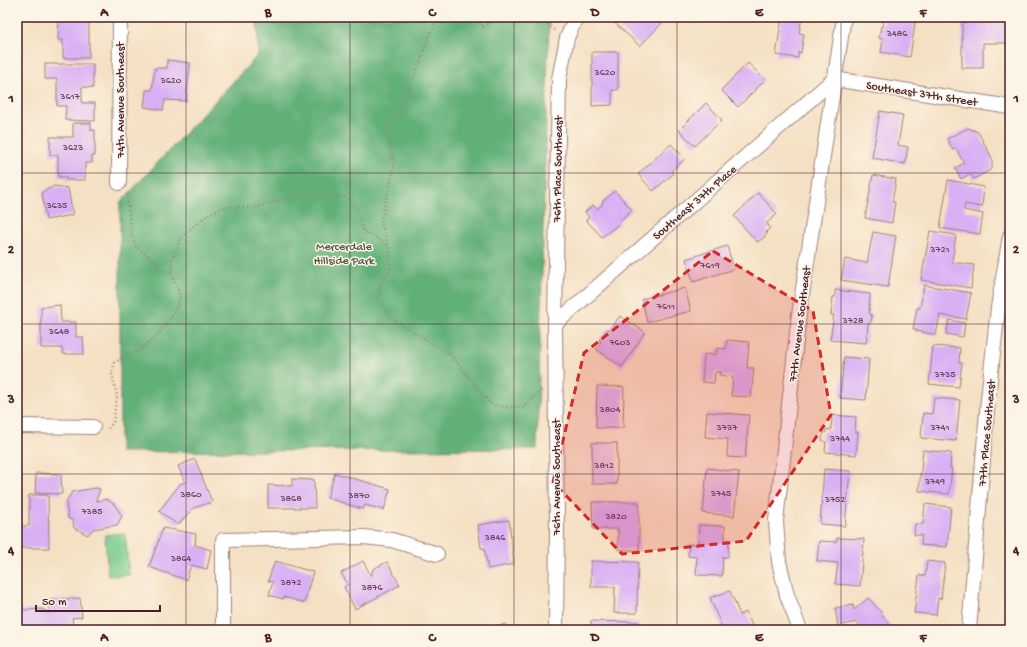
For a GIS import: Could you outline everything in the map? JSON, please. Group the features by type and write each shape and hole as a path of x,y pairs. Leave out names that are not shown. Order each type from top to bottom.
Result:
{"street":[{"name":"74th Avenue Southeast","path":"119,183 120,17"},
{"name":"76th Place Southeast","path":"555,324 559,79 567,38 576,17"},
{"name":"77th Avenue Southeast","path":"800,630 787,595 779,562 776,521 799,315 844,17"},
{"name":"Southeast 37th Place","path":"555,324 834,79"},
{"name":"Southeast 37th Street","path":"834,79 1010,107"},
{"name":"77th Place Southeast","path":"969,630 989,392 998,308 1010,236"},
{"name":"76th Avenue Southeast","path":"555,324 557,529 556,630"},
{"path":"17,426 93,428"},
{"path":"223,630 223,540 364,537 392,540 436,554"}],"path":[{"path":"438,17 427,41 420,64 389,129 390,147 394,162 381,221 390,252 390,271 381,283 378,301 392,319 450,354 492,405 523,407 543,390 556,385"},
{"path":"475,17 483,26 503,17"},
{"path":"544,17 550,27 558,31"},
{"path":"119,183 126,191 131,232 135,245 154,260 161,268 172,274"},
{"path":"116,407 118,396 112,374 114,363 126,355 138,351 159,334 168,322 180,296 172,274 172,258 182,236 207,215 224,207 257,207 307,193 334,198 343,196 356,203 363,231 388,245"}],"highlighted area":[{"path":"713,251 813,311 831,415 746,541 622,554 553,482 584,353"}],"green space":[{"name":"Mercerdale Hillside Park","path":"257,17 549,17 537,449 120,452 120,203 258,55"},
{"path":"125,533 129,575 108,576 105,535"}],"building":[{"path":"59,17 89,17 89,58 63,58 63,40 58,40"},
{"path":"608,17 668,17 640,46"},
{"path":"782,17 802,17 799,33 804,34 801,53 798,52 798,58 776,55"},
{"path":"884,17 916,17 910,57 881,52 883,39 879,38"},
{"path":"962,22 1010,23 1010,43 983,43 983,68 962,68"},
{"path":"592,52 618,52 618,90 612,90 612,105 592,106"},
{"path":"167,60 190,63 186,101 165,100 163,110 144,107 146,90 152,90 155,68 167,68"},
{"path":"748,63 765,80 738,107 721,90"},
{"path":"45,64 93,64 93,88 82,87 82,103 95,103 95,121 65,120 66,106 57,106 57,79 45,79"},
{"path":"706,103 722,120 695,146 679,130"},
{"path":"880,111 903,115 898,145 908,147 905,164 872,158"},
{"path":"73,123 91,123 91,130 95,130 95,156 92,156 92,163 85,163 85,180 66,180 66,177 58,177 58,155 50,155 50,137 73,137"},
{"path":"968,128 978,132 992,158 992,169 974,179 970,174 961,179 955,168 964,163 956,149 953,150 947,139"},
{"path":"671,144 685,159 671,171 673,174 653,191 638,174"},
{"path":"873,175 896,179 892,202 895,202 892,223 865,218"},
{"path":"948,180 984,187 982,207 965,204 964,210 983,214 980,234 940,228"},
{"path":"54,186 68,188 73,215 46,220 42,192"},
{"path":"615,191 632,210 619,221 620,223 602,237 586,220 589,217 585,212 593,205 597,209 603,204 602,202"},
{"path":"758,193 777,214 767,223 770,228 766,232 768,233 757,242 734,216"},
{"path":"930,231 956,235 952,262 974,265 971,288 921,280"},
{"path":"873,232 896,236 888,287 841,280 845,259 867,263"},
{"path":"727,246 734,269 693,282 686,259"},
{"path":"924,285 971,293 966,319 940,315 936,335 913,329 917,308 920,308"},
{"path":"685,288 691,311 647,322 642,299"},
{"path":"835,290 870,294 869,313 872,316 871,322 868,324 866,343 830,340 834,315 831,315"},
{"path":"60,305 61,322 76,322 76,337 83,337 84,354 63,354 62,348 41,348 41,307"},
{"path":"620,316 645,332 622,367 596,349 601,342 599,340 607,329 609,330"},
{"path":"949,320 965,323 963,337 946,334"},
{"path":"727,340 749,342 747,368 754,368 751,397 731,396 733,377 719,375 720,372 715,372 714,383 702,382 704,354 716,355 717,348 726,349"},
{"path":"933,346 960,348 959,363 962,363 959,387 929,384"},
{"path":"844,357 869,359 866,400 840,398"},
{"path":"597,386 624,387 623,428 596,428"},
{"path":"934,398 960,400 956,441 921,438 923,413 932,414"},
{"path":"707,412 749,415 745,458 727,457 728,439 705,437"},
{"path":"832,415 856,417 855,432 858,432 856,455 825,452 826,442 822,440 823,434 826,432 826,429 831,430"},
{"path":"592,443 617,443 617,484 592,484"},
{"path":"923,450 951,453 950,468 952,468 949,494 919,491"},
{"path":"195,459 212,502 193,508 178,525 159,511 180,484 185,482 178,466"},
{"path":"707,468 739,472 734,516 703,513"},
{"path":"824,469 850,471 845,526 820,524"},
{"path":"36,473 61,474 62,494 35,493"},
{"path":"335,473 390,489 384,510 365,505 363,509 327,498"},
{"path":"292,479 314,480 315,508 268,508 268,485 292,486"},
{"path":"96,488 100,489 96,500 106,499 114,504 122,516 117,525 93,529 88,535 74,528 73,521 68,518 66,502 72,492"},
{"path":"17,495 21,495 21,526 29,526 29,495 48,495 49,548 17,548"},
{"path":"592,502 639,502 639,550 618,550 618,529 593,529"},
{"path":"925,504 951,507 947,547 921,545 922,535 914,535 915,524 923,524"},
{"path":"509,520 514,564 488,569 484,548 481,548 478,525"},
{"path":"699,525 725,526 725,540 729,540 728,557 723,557 722,576 696,575 697,557 688,556 689,544 698,545"},
{"path":"163,528 196,534 195,545 211,550 207,569 191,565 186,580 149,567"},
{"path":"837,538 864,539 860,586 835,584 838,563 817,561 819,541 836,542"},
{"path":"275,561 313,572 304,603 284,597 283,599 269,595 273,582 268,581"},
{"path":"363,561 371,576 373,569 387,562 400,585 355,609 344,587 348,584 341,573"},
{"path":"591,561 638,562 637,613 614,613 615,587 591,587"},
{"path":"927,561 945,563 941,599 938,598 936,615 914,613 919,575 925,576"},
{"path":"1009,580 1010,592 1008,592"},
{"path":"730,591 740,615 746,612 754,630 723,630 710,598"},
{"path":"80,598 82,617 72,618 74,630 17,630 17,607 24,610 42,609 49,613 50,600"},
{"path":"868,598 882,613 881,614 893,629 892,630 864,630 857,622 838,626 835,608 853,605 854,610"},
{"path":"591,621 639,622 639,630 591,630"},
{"path":"505,624 508,630 488,630"}]}
